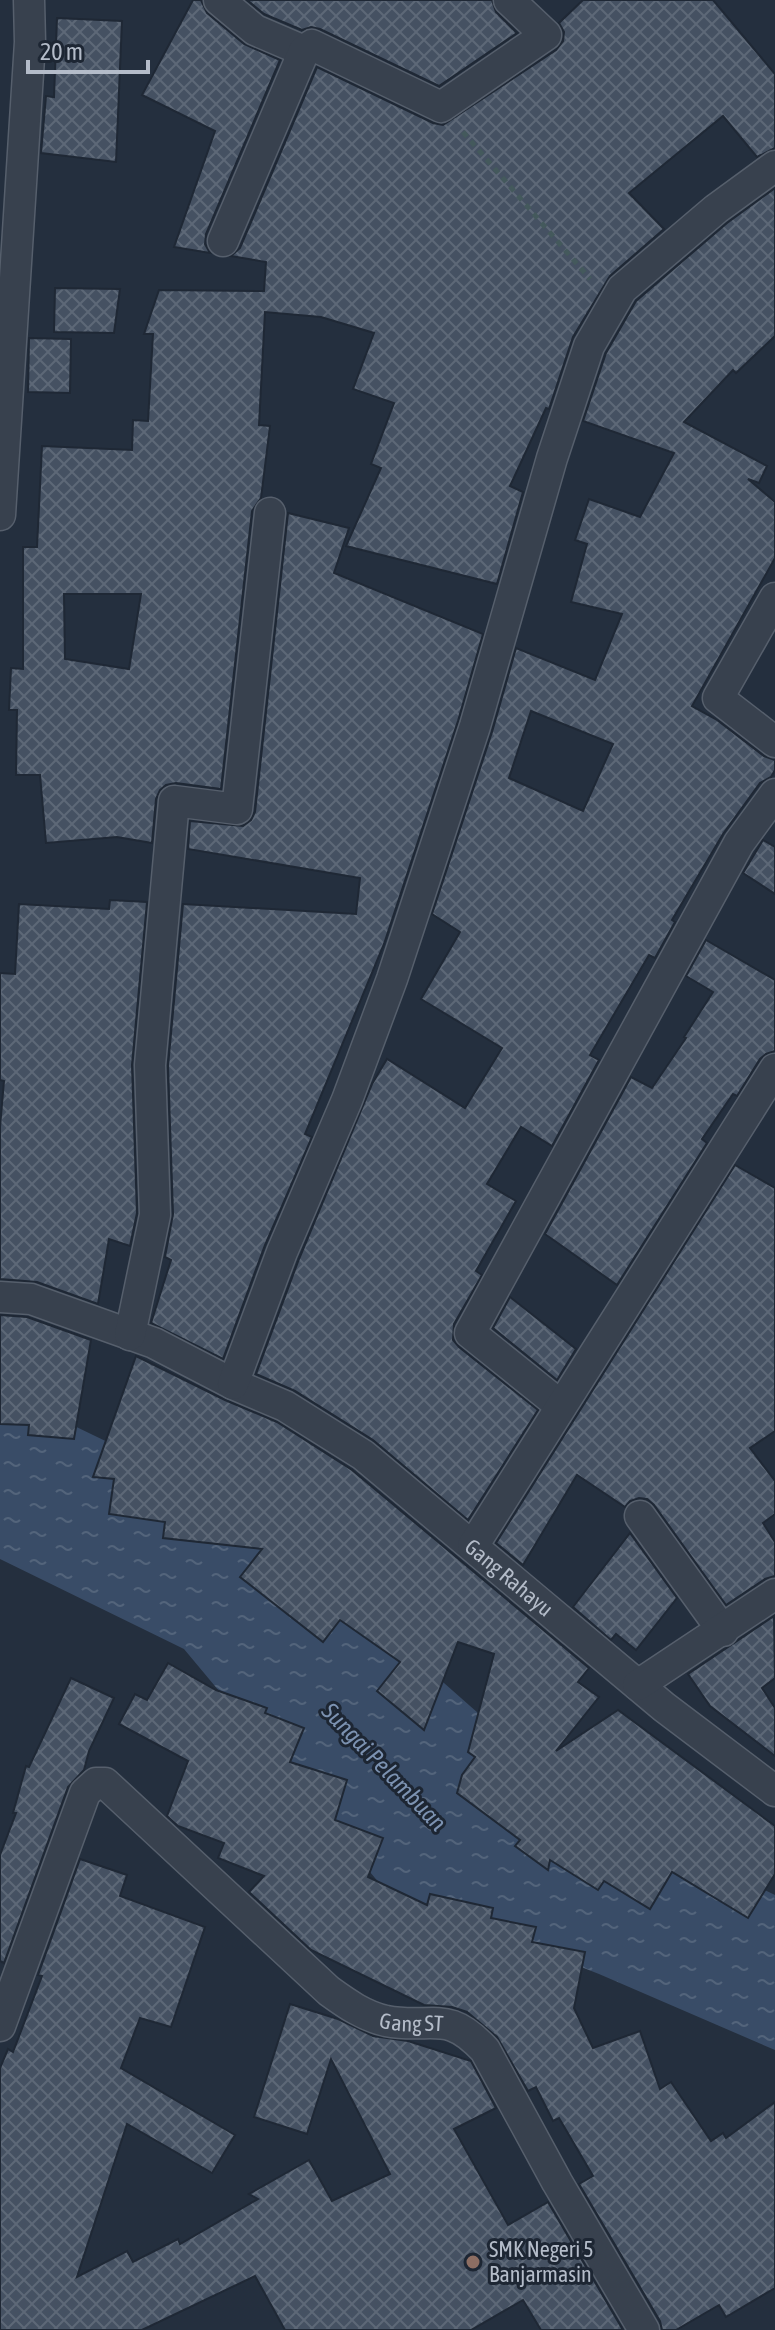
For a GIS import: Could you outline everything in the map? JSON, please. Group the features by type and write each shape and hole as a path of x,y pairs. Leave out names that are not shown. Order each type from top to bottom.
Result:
{"street":[{"path":"0,515 30,42 29,0"},
{"path":"219,0 255,30 304,51"},
{"path":"223,241 304,51 312,45 441,107 546,35 509,0"},
{"path":"233,1384 282,1252 347,1100 392,979 475,726 589,346 622,289 716,209 775,166"},
{"path":"130,1335 155,1215 150,1065 174,801 237,809 270,513"},
{"path":"775,598 718,698 775,742"},
{"path":"561,1406 470,1333 739,843 775,794"},
{"path":"473,1546 775,1069"},
{"name":"Gang Rahayu","path":"0,1297 31,1299 154,1343 233,1384 285,1406 363,1455 638,1685 775,1791"},
{"path":"640,1516 723,1631"},
{"path":"638,1685 775,1594"},
{"name":"Gang ST","path":"0,2026 85,1793 96,1783 105,1783 329,1991 350,2006 382,2020 453,2024 471,2035 485,2050 557,2182 644,2330"}],"path":[{"path":"441,107 612,305"}],"water":[{"name":"Sungai Pelambuan","path":"0,1390 248,1510 573,1797 775,1895 775,2050 599,1974 385,1890 184,1649 0,1559"}],"building":[{"path":"193,0 201,0 207,13 244,44 280,60 206,234 205,244 210,253 174,247 215,131 142,95"},
{"path":"247,0 492,0 496,12 517,33 439,86 320,29 311,27 302,30 264,14"},
{"path":"583,0 713,0 775,74 775,148 757,157 723,116 629,193 664,229 610,276 573,337 549,409 546,408 510,486 523,492 497,584 346,546 381,468 371,464 394,403 353,389 374,333 321,317 265,312 259,425 270,426 261,498 252,511 221,789 176,783 166,785 156,799 152,843 117,837 46,843 40,775 16,775 17,710 9,710 11,668 23,669 23,547 37,547 42,446 132,450 133,420 148,421 153,334 144,334 159,290 264,291 266,262 231,256 240,248 317,67 443,125 556,50 563,41 564,32 559,23","holes":["64,594 141,594 129,669 65,659"]},
{"path":"57,18 122,21 116,162 41,153 46,96 54,97"},
{"path":"775,188 775,336 736,373 733,370 684,422 767,466 759,483 748,479 775,502 775,558 692,706 717,720 764,756 775,760 775,770 771,777 760,783 723,834 672,920 675,922 655,958 649,955 590,1055 599,1060 552,1146 521,1127 487,1184 516,1201 476,1271 482,1275 454,1324 453,1340 538,1410 468,1520 373,1440 295,1391 256,1374 299,1259 372,1084 387,1059 465,1108 502,1048 421,999 460,932 432,914 492,732 516,648 595,680 622,614 571,602 587,544 575,540 589,499 640,517 674,453 583,421 606,353 636,301 727,223","holes":["531,711 613,744 583,811 509,778"]},
{"path":"55,288 120,289 114,333 54,332"},
{"path":"29,338 71,339 70,393 28,392"},
{"path":"288,513 349,528 334,573 483,634 458,721 384,944 305,1134 312,1137 265,1245 223,1359 151,1323 171,1260 165,1257 173,1214 168,1066 183,904 356,914 360,878 188,849 190,821 243,826 255,812"},
{"path":"763,840 775,847 775,894 743,873"},
{"path":"110,900 147,902 132,1065 137,1213 130,1246 109,1239 98,1304 37,1282 0,1279 0,1127 4,1081 0,1080 0,973 15,974 19,904 109,909"},
{"path":"706,940 775,980 775,1051 760,1059 737,1096 733,1094 702,1139 707,1143 617,1285 545,1234 631,1077 652,1088 713,992 686,976"},
{"path":"735,1165 775,1188 775,1431 750,1448 775,1481 775,1514 763,1523 775,1542 775,1576 765,1579 726,1605 654,1505 647,1499 639,1498 625,1507 577,1475 523,1565 496,1543"},
{"path":"510,1297 576,1349 557,1380 493,1328"},
{"path":"0,1315 27,1317 91,1340 74,1439 28,1435 29,1425 0,1424"},
{"path":"136,1356 277,1422 352,1470 589,1668 578,1682 599,1697 556,1751 618,1710 775,1826 775,1874 748,1918 672,1872 650,1909 604,1881 598,1890 550,1860 548,1870 515,1846 520,1840 457,1793 462,1775 475,1757 468,1752 494,1654 458,1642 424,1730 377,1691 400,1662 340,1620 323,1642 240,1577 262,1549 163,1538 165,1522 109,1514 114,1479 93,1477"},
{"path":"630,1533 677,1598 636,1650 616,1634 611,1640 573,1607"},
{"path":"774,1616 775,1678 762,1688 775,1708 775,1756 710,1706 688,1674"},
{"path":"168,1663 216,1690 267,1708 265,1713 304,1728 290,1762 347,1780 335,1820 383,1838 368,1877 427,1905 430,1894 493,1908 491,1918 536,1927 532,1942 585,1952 574,2008 593,2048 640,2031 660,2089 671,2082 711,2141 723,2133 726,2138 775,2102 775,2288 726,2317 719,2305 676,2330 662,2330 660,2321 579,2184 593,2176 559,2118 553,2121 536,2087 528,2091 497,2037 467,2012 452,2007 424,2005 311,1950 249,1892 264,1876 218,1858 224,1843 178,1826 167,1816 188,1761 119,1724 135,1694 147,1700"},
{"path":"71,1678 114,1698 89,1751 84,1770 68,1787 4,1963 0,1961 0,1855 16,1813 13,1813 26,1766 29,1767"},
{"path":"80,1859 127,1875 120,1896 205,1927 171,2027 140,2018 121,2068 235,2135 212,2173 127,2124 77,2277 127,2251 133,2262 178,2239 180,2244 258,2199 249,2194 309,2160 332,2201 390,2174 331,2059 307,2134 254,2117 290,2004 338,2019 373,2036 408,2041 471,2061 496,2108 454,2129 508,2225 548,2202 623,2330 541,2330 523,2300 471,2330 285,2330 255,2276 142,2330 0,2330 0,2068 8,2049 13,2052 42,1976 38,1975"}],"place":[{"name":"SMK Negeri 5 Banjarmasin","path":"473,2262"}]}
